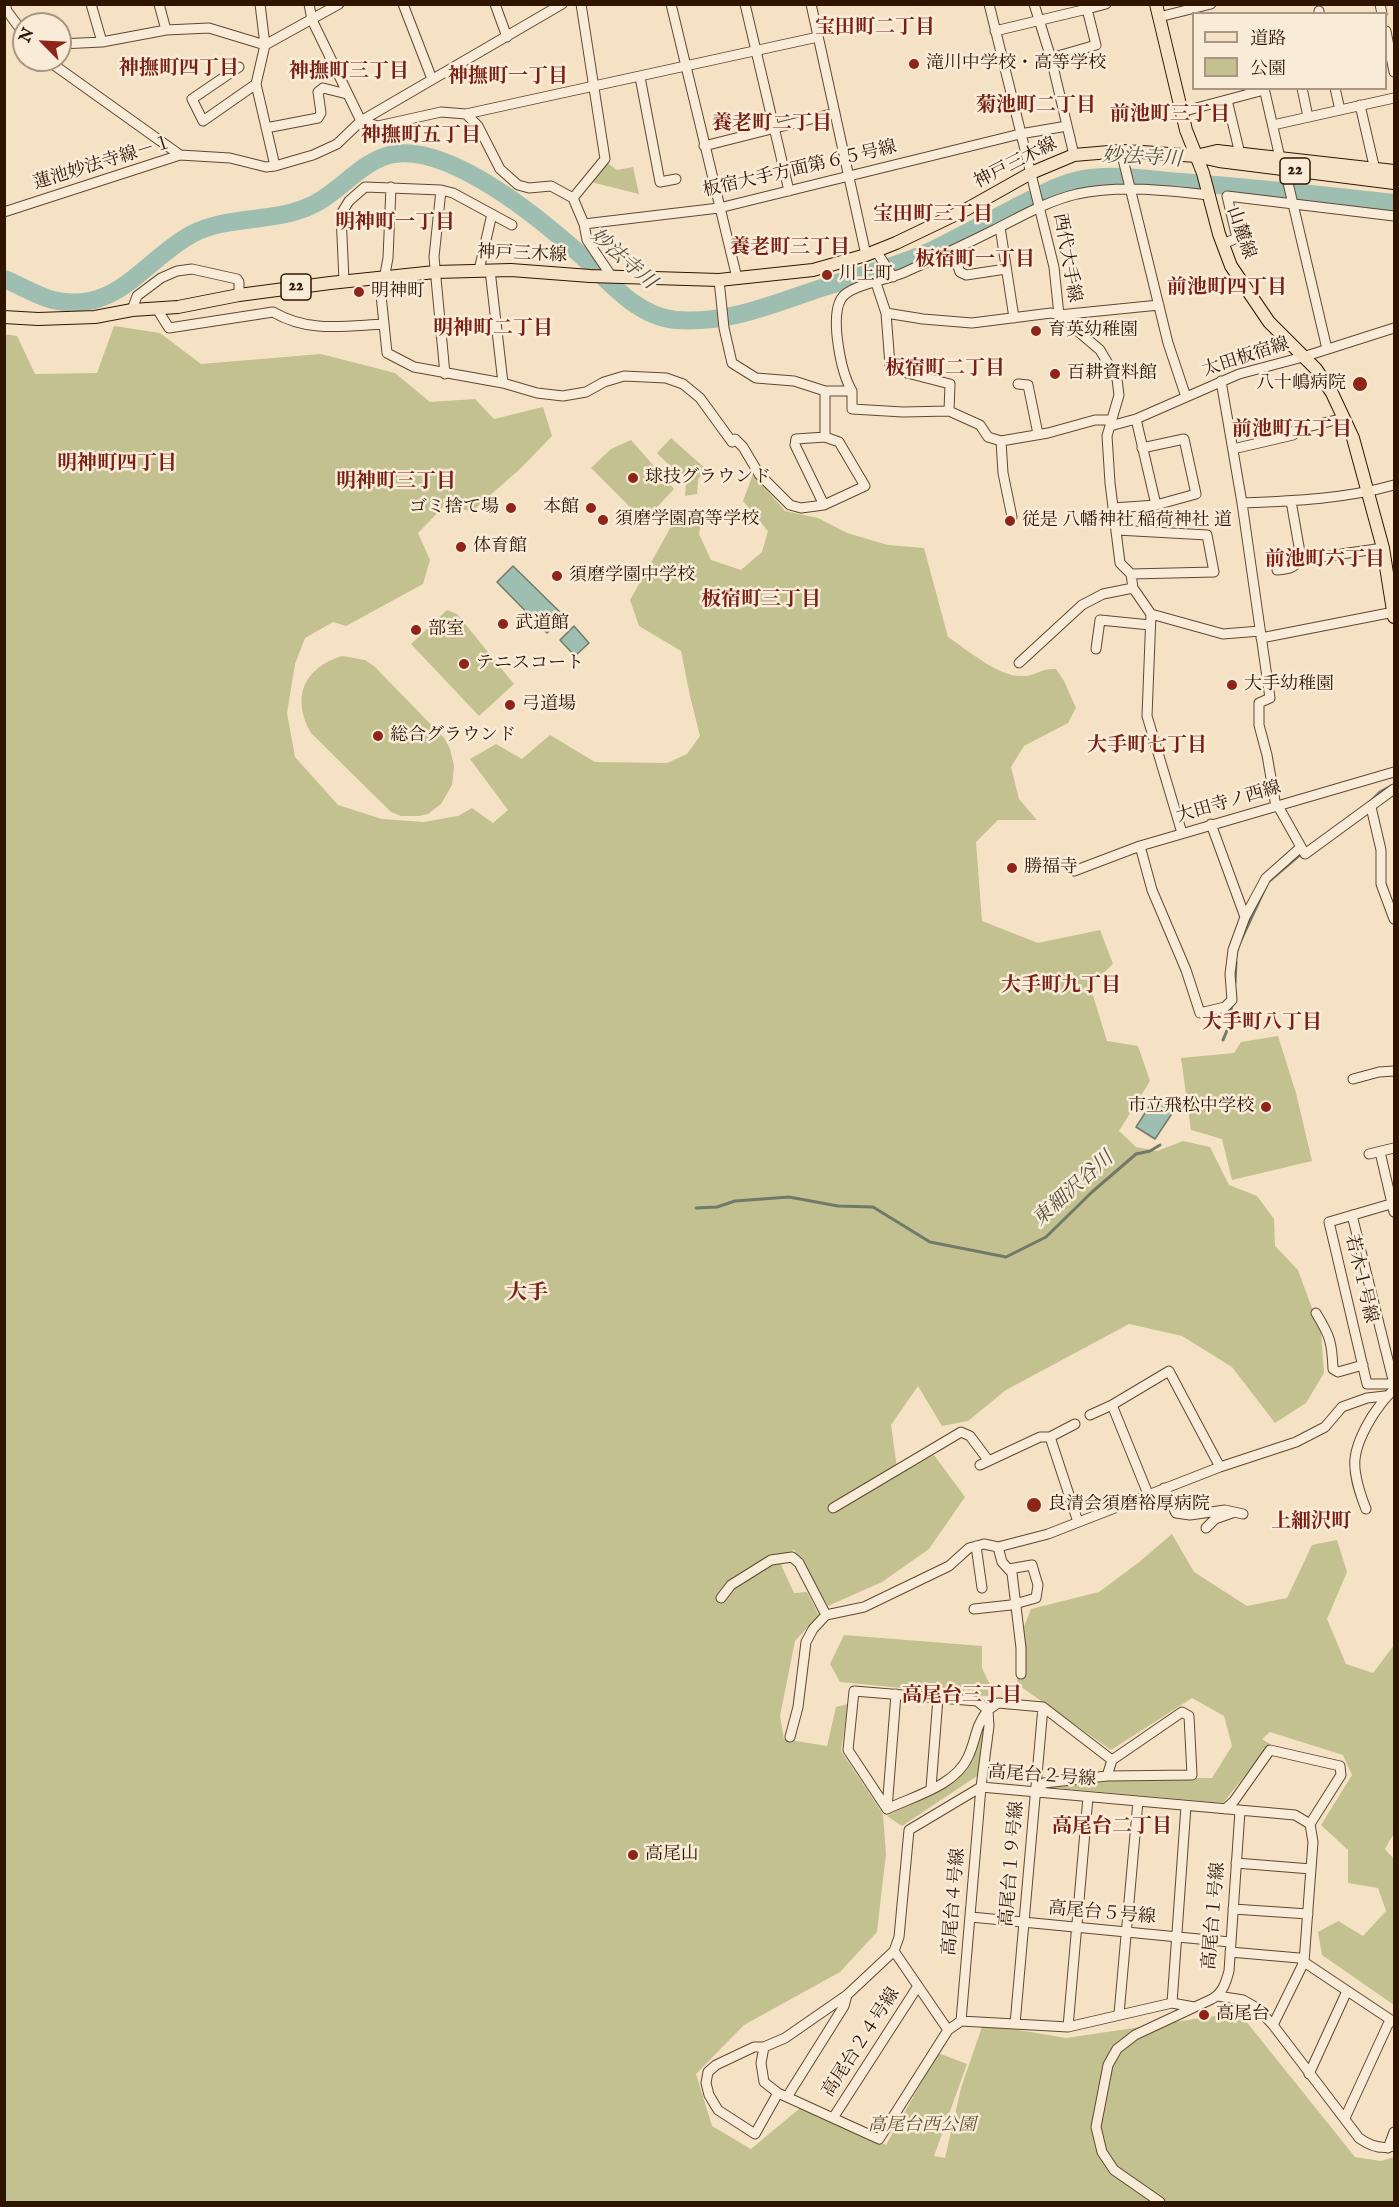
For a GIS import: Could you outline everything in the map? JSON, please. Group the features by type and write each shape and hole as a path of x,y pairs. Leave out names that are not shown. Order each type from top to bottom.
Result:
{"main road":[{"name":"山麓線","path":"1157,11 1181,112 1231,266 1245,290 1269,322 1316,369 1332,393 1359,456 1383,548 1394,614"},
{"name":"神戸三木線","path":"4,317 68,319 95,317 344,281 435,272 484,270 719,280 813,270 875,255 1031,173 1074,155 1121,151 1196,156 1284,170 1395,183"},
{"name":"神戸三木線","path":"1196,156 1217,151 1240,154 1284,170 1395,171"}],"street":[{"path":"5,4 12,18"},
{"path":"91,4 102,42"},
{"path":"159,4 166,30"},
{"path":"260,4 265,45 256,84 275,166"},
{"path":"309,4 312,20 361,121 378,126 441,111 466,114 818,37"},
{"path":"72,43 102,42 166,30 209,28 265,45 339,4"},
{"path":"403,4 432,79"},
{"path":"495,4 507,38"},
{"name":"蓮池妙法寺線－１","path":"4,212 180,156 230,158 266,167 313,155 337,144 361,121 562,4"},
{"path":"573,198 605,159 581,4"},
{"path":"671,4 737,278"},
{"path":"745,4 759,55 789,190"},
{"path":"811,4 848,176 875,255 893,277"},
{"path":"989,4 1031,173"},
{"path":"1034,4 1051,58 1074,155"},
{"path":"995,31 1086,7 1106,4"},
{"path":"1157,11 1211,4"},
{"path":"1051,58 1096,45 1086,7"},
{"path":"1387,36 1395,72"},
{"path":"238,67 192,99 203,121 256,84"},
{"path":"64,72 180,156"},
{"path":"640,77 660,182 676,179"},
{"path":"266,128 318,118 321,113 318,92 323,88 347,94"},
{"path":"1181,112 1261,90"},
{"path":"1264,90 1327,349"},
{"path":"1302,90 1308,117"},
{"path":"1335,90 1340,110"},
{"path":"1273,125 1395,98"},
{"path":"1227,100 1240,154"},
{"path":"1360,105 1375,170"},
{"path":"705,146 835,113"},
{"path":"466,114 478,126 500,169 518,185 530,188 551,186 573,198 584,224 587,240 611,277"},
{"name":"板宿大手方面第６５号線","path":"584,224 719,208 1020,134 1067,126"},
{"path":"1121,151 1168,343 1186,397"},
{"name":"西代大手線","path":"1031,173 1054,267 1059,315"},
{"path":"344,281 341,214 349,201 364,187 441,190 453,193 512,225"},
{"path":"391,187 388,258 381,295 387,353 414,367 503,383 537,393 563,396 586,392 604,382 624,376 666,378 683,384 700,398 732,442 735,439 743,447 759,474 790,504 801,508 824,505 865,486 839,442 825,437 796,439 795,445 824,505"},
{"path":"1012,517 1003,473 1001,441 988,437 980,425 949,411 903,412 852,409 852,391 838,349 840,300 849,290 893,277 952,251 1040,206 1075,195 1129,188 1208,193"},
{"path":"441,190 434,257 445,374"},
{"path":"1223,244 1236,238 1227,196 1291,200 1395,216"},
{"path":"492,214 484,270 503,383"},
{"path":"1000,227 1014,318"},
{"path":"952,251 960,272 966,275 1006,269"},
{"path":"132,310 137,296 151,285 177,272 192,269 237,279 239,295"},
{"path":"719,280 724,328 732,363 756,378 794,381 825,391 852,391"},
{"path":"876,283 886,314 890,365 907,373 950,384 949,411"},
{"path":"886,314 972,323 1159,305"},
{"path":"157,309 169,328 273,312 285,319 308,326 384,324"},
{"path":"1059,315 1100,350 1117,379 1119,395 1107,436 1120,563 1131,574 1133,588 1151,614 1147,716 1182,833"},
{"name":"太田板宿線","path":"1001,441 1095,420 1111,423 1136,419 1239,374 1395,328"},
{"path":"1221,381 1242,502 1270,698 1258,703 1259,725 1277,806 1302,849"},
{"path":"1018,384 1028,385 1038,434"},
{"path":"825,391 825,437"},
{"path":"1233,449 1293,435 1295,430 1344,418"},
{"path":"1136,419 1156,505"},
{"path":"1113,508 1156,505 1196,494 1184,439 1142,448"},
{"path":"1242,502 1292,501 1369,492 1395,485"},
{"path":"1292,501 1300,561"},
{"path":"1117,530 1207,535 1214,572 1131,574"},
{"path":"1277,570 1290,569 1300,561 1383,548"},
{"path":"1019,663 1082,605 1103,594 1133,588"},
{"path":"1151,614 1223,634 1261,634 1394,614"},
{"path":"1096,649 1100,620 1150,626"},
{"name":"大田寺ノ西線","path":"1074,871 1140,846 1211,824 1395,772"},
{"path":"1140,846 1152,890 1186,970 1200,1013 1225,1007 1232,1000 1230,974 1233,950 1245,917 1266,878 1302,849 1371,807 1395,789"},
{"path":"1371,807 1381,850 1381,884 1395,919"},
{"path":"1211,824 1245,917"},
{"path":"1353,1079 1379,1072 1395,1071"},
{"path":"1369,1154 1395,1148"},
{"path":"1380,1152 1394,1206"},
{"name":"若木１号線","path":"1394,1206 1329,1222 1367,1384 1394,1386"},
{"path":"1352,1215 1394,1386 1362,1432 1356,1448 1354,1466 1358,1488 1366,1509"},
{"path":"1316,1313 1328,1332 1332,1344 1333,1369 1338,1372 1363,1365"},
{"path":"1090,1415 1112,1405 1169,1371 1220,1467"},
{"path":"790,1737 798,1707 806,1642 813,1629 826,1615 864,1606 949,1566 969,1548 984,1544 998,1547 1048,1534 1220,1467 1296,1442 1325,1427 1342,1407 1367,1398 1386,1396 1395,1402"},
{"path":"1112,1405 1149,1494"},
{"path":"833,1508 962,1432 969,1436 984,1462 1040,1437 1050,1437 1075,1424"},
{"path":"1050,1437 1078,1522"},
{"path":"1164,1488 1176,1514 1190,1515 1225,1510 1238,1513 1215,1519 1206,1528"},
{"path":"975,1546 982,1588"},
{"path":"998,1547 1002,1562 1012,1573 1021,1648 1021,1674"},
{"path":"721,1598 731,1585 771,1560 792,1557 799,1563 826,1615"},
{"path":"974,1609 1015,1604 1036,1598 1038,1585 1032,1565 1009,1569"},
{"path":"887,1809 848,1750 854,1691 977,1701 988,1710"},
{"path":"887,1809 896,1694"},
{"path":"931,1788 938,1698"},
{"path":"887,1809 954,1776 963,1767 969,1755 978,1723 998,1702 1043,1707 1112,1760"},
{"name":"高尾台１９号線","path":"1015,2024 1043,1707"},
{"name":"高尾台４号線","path":"961,2021 981,1787 989,1726 988,1710"},
{"path":"1036,1792 1044,1783 1107,1776 1192,1775 1189,1716 1182,1712 1112,1760 1107,1776"},
{"path":"1225,1809 1234,1801 1270,1750 1340,1766 1341,1775 1310,1824 1313,1842 1304,1962 1273,2025"},
{"name":"高尾台２号線","path":"894,1951 899,1937 909,1830 981,1787 1295,1815 1310,1824"},
{"path":"1068,2027 1088,1797"},
{"path":"1119,2014 1138,1801"},
{"path":"1172,2003 1186,1806"},
{"name":"高尾台１号線","path":"1160,2202 1114,2170 1102,2152 1096,2127 1107,2065 1117,2049 1135,2036 1218,1996 1224,1987 1229,1971 1240,1811"},
{"path":"1236,1863 1311,1869"},
{"path":"1233,1909 1308,1914"},
{"name":"高尾台５号線","path":"971,1917 1175,1937 1299,1958 1304,1962"},
{"path":"847,1995 844,2006 754,2134 718,2110 709,2095 706,2083 708,2072 716,2065 754,2047 764,2047 785,2038 847,1995 894,1951 948,2030"},
{"path":"1304,1962 1392,2021 1345,2118"},
{"name":"高尾台２４号線","path":"833,2118 918,1986"},
{"path":"1309,2074 1347,1991"},
{"path":"1218,1996 1243,2000 1257,2008 1273,2025 1359,2138 1370,2146 1391,2147 1395,2132"},
{"path":"764,2047 761,2063 764,2082 782,2095 879,2139 948,2030 961,2021 1068,2027 1172,2003 1194,2007"}],"green space":[{"path":"606,162 617,170 633,167 639,194 591,182"},
{"name":"高尾台西公園","path":"114,326 160,333 201,364 321,354 395,373 430,402 475,399 494,419 543,407 552,436 520,469 471,512 447,503 418,533 430,560 423,584 346,626 333,622 305,638 295,664 287,713 295,757 338,805 382,819 424,822 458,816 472,808 493,823 508,810 470,759 496,744 522,759 550,735 595,762 667,763 687,754 700,736 681,651 639,626 630,600 677,516 703,510 699,534 711,560 741,570 762,552 768,531 743,501 753,474 785,511 818,518 847,533 888,545 924,548 948,637 984,662 1004,673 1014,675 1028,676 1056,669 1076,708 1068,723 1024,746 1011,767 1019,799 1037,820 998,820 976,842 982,921 1038,943 1100,930 1113,964 1090,986 1107,1041 1138,1046 1150,1081 1119,1131 1136,1147 1157,1151 1183,1141 1210,1147 1229,1185 1257,1196 1274,1219 1275,1246 1298,1270 1321,1333 1324,1373 1306,1403 1275,1423 1232,1367 1182,1336 1129,1324 1006,1390 968,1421 942,1426 918,1386 891,1425 898,1475 934,1455 965,1497 929,1549 882,1582 828,1606 794,1550 778,1558 794,1593 807,1592 819,1615 795,1641 780,1716 784,1739 827,1746 836,1707 848,1704 841,1751 883,1814 886,1854 877,1932 840,1972 744,2025 696,2074 712,2126 751,2149 800,2108 886,2145 938,2053 967,2064 934,2156 945,2158 961,2088 983,2024 1066,2038 1215,2016 1245,2020 1355,2157 1381,2161 1394,2157 1394,2202 5,2202 4,334 17,336 35,374 97,373"},
{"path":"671,438 707,470 698,479 697,494 685,496 686,482 657,453"},
{"name":"球技グラウンド","path":"631,440 674,489 644,521 591,468 611,449"},
{"name":"テニスコート","path":"447,610 457,614 514,684 479,716 411,644"},
{"name":"総合グラウンド","path":"342,656 365,660 374,666 445,739 454,766 452,785 441,804 428,814 401,816 391,812 311,733 302,708 304,686 318,668"},
{"path":"1278,1036 1296,1093 1312,1161 1232,1180 1222,1139 1191,1130 1181,1058 1234,1053 1241,1042"},
{"path":"1172,1534 1194,1572 1247,1606 1287,1598 1312,1545 1337,1540 1347,1572 1327,1619 1346,1664 1373,1673 1394,1645 1394,1833 1385,1849 1394,1859 1394,2005 1322,1955 1318,1932 1338,1921 1363,1936 1386,1911 1378,1888 1348,1883 1348,1850 1321,1825 1352,1775 1343,1755 1270,1732 1262,1739 1270,1744 1223,1803 1046,1787 1104,1777 1212,1778 1232,1746 1224,1716 1192,1698 1111,1750 1017,1684 1019,1639 1031,1609 1099,1592"},
{"path":"844,1635 982,1646 982,1668 996,1697 840,1682 830,1664"},
{"path":"985,1725 977,1776 902,1826 887,1816 966,1770"}],"shaded area":[{"path":"513,566 564,616 547,633 497,582"},
{"path":"574,626 589,643 575,656 560,640"},
{"path":"1156,1096 1175,1109 1155,1139 1136,1127"}],"waterway":[{"name":"妙法寺川","path":"4,279 53,300 75,303 95,300 112,293 192,234 221,224 281,215 310,206 371,163 394,154 417,154 442,161 495,188 544,224 625,297 649,312 676,320 736,315 899,263 939,247 1051,190 1067,183 1095,177 1132,178 1394,203"},
{"name":"東細沢谷川","path":"1372,800 1391,786"},
{"name":"東細沢谷川","path":"1240,942 1268,882 1302,853"},
{"name":"東細沢谷川","path":"1235,983 1236,962"},
{"name":"東細沢谷川","path":"1223,1040 1228,1028 1232,1004"},
{"name":"東細沢谷川","path":"696,1208 717,1207 735,1201 789,1197 838,1206 873,1207 930,1242 1006,1257 1046,1237 1092,1192 1136,1154 1150,1151 1160,1145"}],"place":[{"name":"滝川中学校・高等学校","path":"914,64"},
{"name":"川上町","path":"827,275"},
{"name":"明神町","path":"359,292"},
{"name":"育英幼稚園","path":"1036,331"},
{"name":"百耕資料館","path":"1055,374"},
{"name":"八十嶋病院","path":"1360,384"},
{"name":"球技グラウンド","path":"633,478"},
{"name":"ゴミ捨て場","path":"511,508"},
{"name":"本館","path":"591,508"},
{"name":"須磨学園高等学校","path":"603,520"},
{"name":"従是 八幡神社 稲荷神社 道","path":"1010,521"},
{"name":"体育館","path":"461,547"},
{"name":"須磨学園中学校","path":"557,576"},
{"name":"武道館","path":"503,624"},
{"name":"部室","path":"416,630"},
{"name":"テニスコート","path":"464,664"},
{"name":"大手幼稚園","path":"1232,685"},
{"name":"弓道場","path":"510,705"},
{"name":"総合グラウンド","path":"378,736"},
{"name":"勝福寺","path":"1012,868"},
{"name":"市立飛松中学校","path":"1266,1107"},
{"name":"良清会須磨裕厚病院","path":"1034,1505"},
{"name":"高尾山","path":"633,1855"},
{"name":"高尾台","path":"1204,2015"}],"district":[{"name":"宝田町二丁目","path":"875,29"},
{"name":"神撫町四丁目","path":"179,70"},
{"name":"神撫町三丁目","path":"349,73"},
{"name":"神撫町一丁目","path":"508,78"},
{"name":"菊池町二丁目","path":"1036,107"},
{"name":"前池町三丁目","path":"1170,116"},
{"name":"養老町二丁目","path":"772,125"},
{"name":"神撫町五丁目","path":"421,137"},
{"name":"宝田町三丁目","path":"933,216"},
{"name":"明神町一丁目","path":"395,224"},
{"name":"養老町三丁目","path":"790,249"},
{"name":"板宿町一丁目","path":"975,261"},
{"name":"前池町四丁目","path":"1227,289"},
{"name":"明神町二丁目","path":"493,330"},
{"name":"板宿町二丁目","path":"945,370"},
{"name":"前池町五丁目","path":"1292,431"},
{"name":"明神町四丁目","path":"117,465"},
{"name":"明神町三丁目","path":"396,483"},
{"name":"前池町六丁目","path":"1325,561"},
{"name":"板宿町三丁目","path":"761,601"},
{"name":"大手町七丁目","path":"1147,747"},
{"name":"大手町九丁目","path":"1061,987"},
{"name":"大手町八丁目","path":"1262,1024"},
{"name":"大手","path":"527,1295"},
{"name":"上細沢町","path":"1311,1523"},
{"name":"高尾台三丁目","path":"962,1697"},
{"name":"高尾台二丁目","path":"1112,1828"}]}
